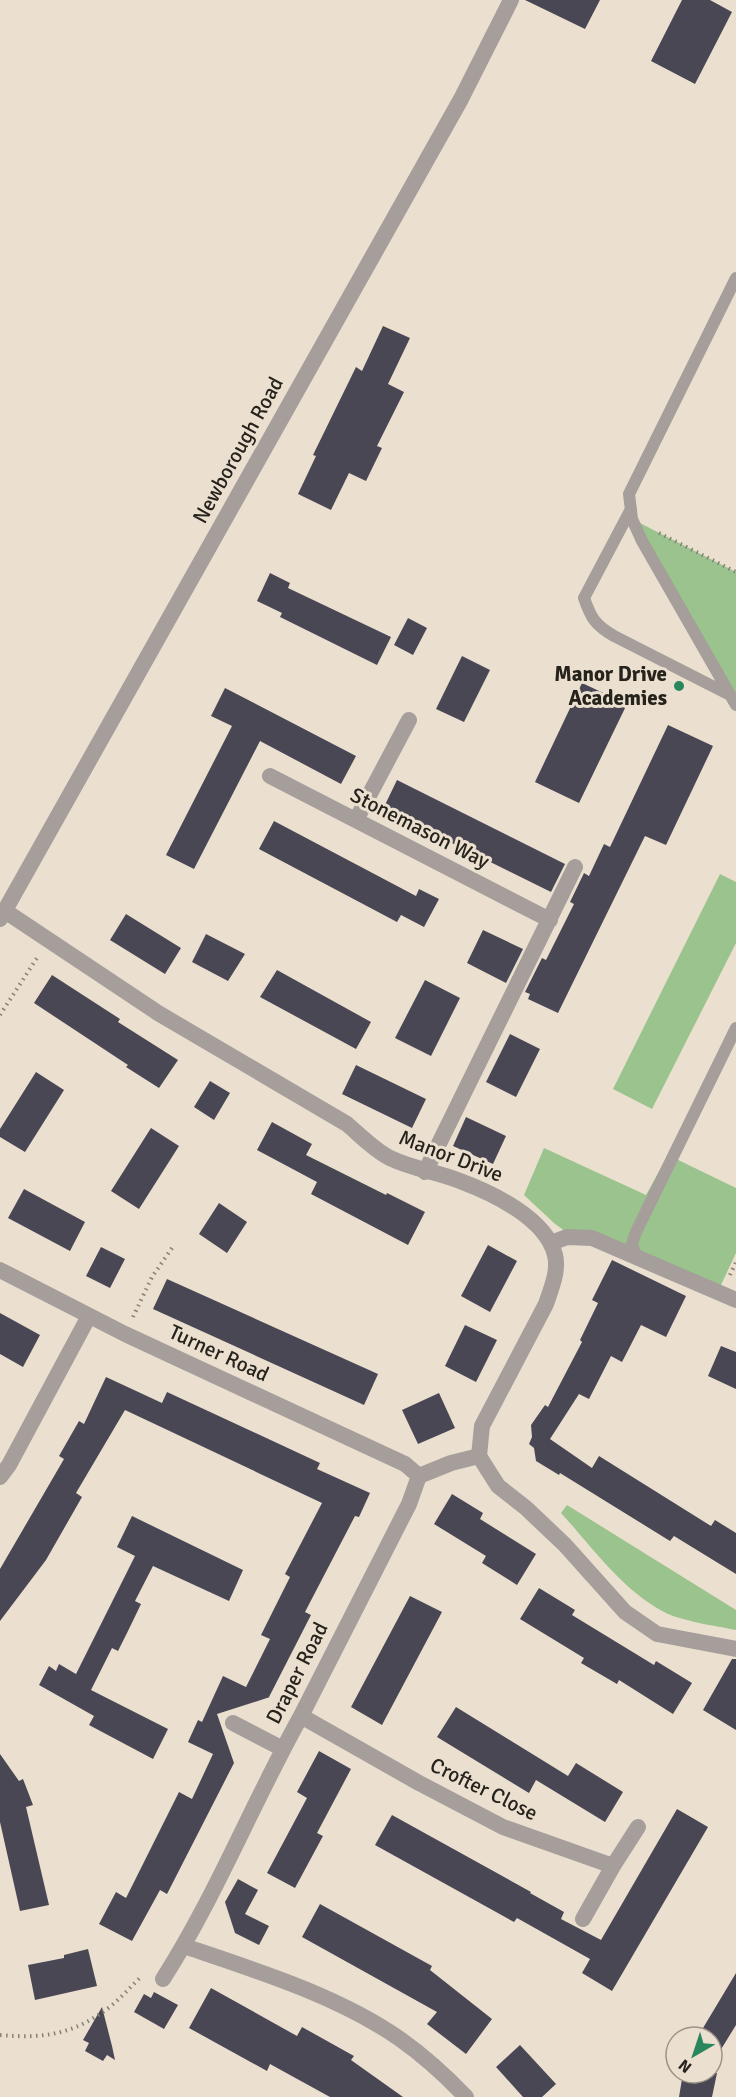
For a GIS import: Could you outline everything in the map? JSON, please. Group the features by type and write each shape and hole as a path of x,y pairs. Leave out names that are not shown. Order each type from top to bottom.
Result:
{"street":[{"name":"Newborough Road","path":"2,915 461,99 511,0"},
{"path":"356,820 409,720"},
{"name":"Stonemason Way","path":"270,776 550,920"},
{"path":"425,1172 575,867"},
{"name":"Manor Drive","path":"2,915 49,939 158,1013 347,1124 371,1146 389,1158 425,1172 459,1180 503,1200 534,1222 550,1243 555,1256 555,1272 546,1304 482,1426 479,1456"},
{"path":"550,1243 567,1237 592,1238 736,1300"},
{"name":"Turner Road","path":"0,1270 124,1334 405,1464 418,1476"},
{"path":"0,1478 89,1316"},
{"path":"418,1476 451,1463 479,1456 498,1486 526,1508 564,1545 625,1611 657,1634 736,1649"},
{"name":"Draper Road","path":"163,1979 184,1946 409,1504 418,1476"},
{"name":"Crofter Close","path":"301,1716 419,1783 503,1827 613,1866"},
{"path":"232,1723 283,1749"},
{"path":"583,1919 638,1827"},
{"path":"184,1946 258,1972 354,2013 400,2039 443,2074 466,2097"}],"lane":[{"path":"734,700 642,541 632,514 629,494 736,278"},
{"path":"632,514 584,598 593,621 607,632 734,700"},
{"path":"636,1256 632,1244 636,1232 736,1028"},
{"path":"618,1249 626,1245 636,1232"}],"path":[{"path":"632,514 736,572"},
{"path":"0,1015 49,939"},
{"path":"124,1334 152,1277 172,1248"},
{"path":"0,2035 31,2036 65,2032 83,2025 113,2004 147,1972 163,1979"}],"green space":[{"path":"632,519 736,572 736,706"},
{"path":"720,874 736,882 736,943 652,1109 613,1089"},
{"path":"544,1148 646,1195 668,1155 736,1188 736,1253 720,1287 566,1232 554,1223 524,1195"},
{"path":"567,1505 736,1610 736,1630 680,1618 664,1612 634,1592 608,1567 561,1513"}],"building":[{"path":"525,0 600,0 585,29"},
{"path":"682,0 710,0 732,12 695,84 651,61"},
{"path":"383,326 410,338 388,384 404,392 377,446 382,448 366,481 349,473 331,510 298,494 316,456 313,455 356,367 362,371"},
{"path":"270,573 290,583 288,588 391,637 377,665 280,617 282,613 257,601"},
{"path":"408,618 427,628 413,655 394,645"},
{"path":"462,656 490,670 464,722 436,709"},
{"path":"582,683 627,704 579,803 535,782"},
{"path":"225,688 356,756 341,784 260,741 194,869 166,855 232,726 211,716"},
{"path":"668,725 713,746 666,845 645,836 558,1013 528,999 530,994 525,992 542,958 546,960 574,904 570,902 584,873 589,876 604,844 610,847"},
{"path":"397,780 565,864 551,892 383,809"},
{"path":"274,821 416,896 419,889 439,899 424,927 401,915 397,922 259,849"},
{"path":"126,914 181,948 165,974 110,940"},
{"path":"483,930 523,949 506,983 467,963"},
{"path":"206,934 245,954 228,981 192,962"},
{"path":"277,970 371,1022 356,1049 260,997"},
{"path":"52,975 120,1019 118,1022 178,1060 159,1088 34,1003"},
{"path":"425,980 460,998 431,1056 395,1038"},
{"path":"510,1034 540,1049 516,1097 486,1082"},
{"path":"356,1065 426,1099 412,1128 342,1094"},
{"path":"36,1072 64,1090 25,1152 0,1137 0,1129"},
{"path":"210,1081 230,1093 214,1120 194,1107"},
{"path":"466,1117 506,1136 493,1164 453,1146"},
{"path":"272,1122 312,1144 306,1155 425,1212 408,1245 311,1194 317,1182 257,1150"},
{"path":"151,1128 179,1146 139,1209 111,1191"},
{"path":"24,1189 85,1222 70,1251 8,1218"},
{"path":"219,1203 247,1222 227,1253 199,1234"},
{"path":"488,1245 517,1261 490,1312 461,1296"},
{"path":"101,1247 125,1259 110,1288 86,1276"},
{"path":"612,1260 686,1296 666,1337 641,1325 622,1362 611,1356 589,1399 579,1394 550,1439 592,1468 599,1456 711,1526 715,1520 736,1533 736,1574 674,1536 670,1541 560,1473 559,1475 536,1461 534,1448 529,1444 532,1437 531,1425 545,1405 548,1407 582,1342 580,1340 598,1303 592,1300"},
{"path":"167,1279 378,1374 364,1405 153,1309"},
{"path":"0,1313 40,1335 23,1367 0,1354"},
{"path":"465,1325 497,1340 476,1382 445,1366"},
{"path":"721,1346 736,1352 736,1389 708,1376"},
{"path":"106,1377 162,1403 167,1392 320,1463 317,1469 370,1493 359,1517 355,1516 305,1612 311,1615 270,1697 217,1714 234,1763 167,1894 160,1890 132,1941 99,1924 116,1892 126,1898 179,1792 192,1799 213,1754 188,1742 198,1720 202,1722 223,1676 246,1687 270,1639 261,1635 290,1577 285,1574 322,1503 125,1410 76,1493 82,1497 46,1560 0,1621 0,1569 64,1459 59,1456 79,1421 84,1424"},
{"path":"439,1393 455,1428 418,1444 402,1410"},
{"path":"452,1494 483,1513 480,1519 536,1554 517,1585 482,1563 486,1556 434,1524"},
{"path":"132,1516 243,1570 229,1601 153,1566 135,1601 141,1604 118,1651 112,1648 91,1690 168,1729 153,1759 89,1725 94,1716 39,1685 49,1666 56,1671 59,1664 76,1674 135,1556 117,1547"},
{"path":"539,1588 575,1610 572,1615 654,1665 656,1661 692,1683 673,1714 619,1680 617,1684 581,1663 584,1658 520,1619"},
{"path":"410,1596 442,1612 382,1725 351,1707"},
{"path":"732,1659 736,1659 736,1730 703,1710"},
{"path":"456,1707 568,1776 576,1763 623,1792 605,1822 536,1780 529,1793 437,1737"},
{"path":"319,1751 351,1769 317,1833 323,1836 295,1888 267,1873 307,1798 297,1792"},
{"path":"0,1754 19,1781 23,1779 33,1805 26,1807 49,1905 20,1911 0,1822"},
{"path":"677,1809 708,1827 612,1991 582,1973 590,1959 517,1918 514,1922 375,1845 392,1815 531,1892 564,1912 561,1919 601,1940"},
{"path":"238,1879 258,1890 245,1914 269,1926 259,1945 235,1933 225,1902"},
{"path":"320,1904 432,1966 430,1970 492,2019 466,2054 427,2024 437,2012 302,1937"},
{"path":"88,1949 97,1986 35,2000 28,1965 64,1958 64,1955"},
{"path":"736,1973 736,2025 724,2044 724,2025 705,2025"},
{"path":"211,1988 297,2036 302,2027 354,2056 351,2060 403,2097 330,2097 270,2064 267,2071 189,2028"},
{"path":"154,1992 178,2005 164,2029 134,2012 144,1994 151,1998"},
{"path":"102,2007 115,2060 107,2055 103,2061 85,2051 89,2043 83,2040"},
{"path":"520,2045 556,2084 542,2097 523,2097 496,2067"},
{"path":"681,2085 714,2085 712,2097 679,2097"}],"place":[{"name":"Manor Drive Academies","path":"679,686"}]}
